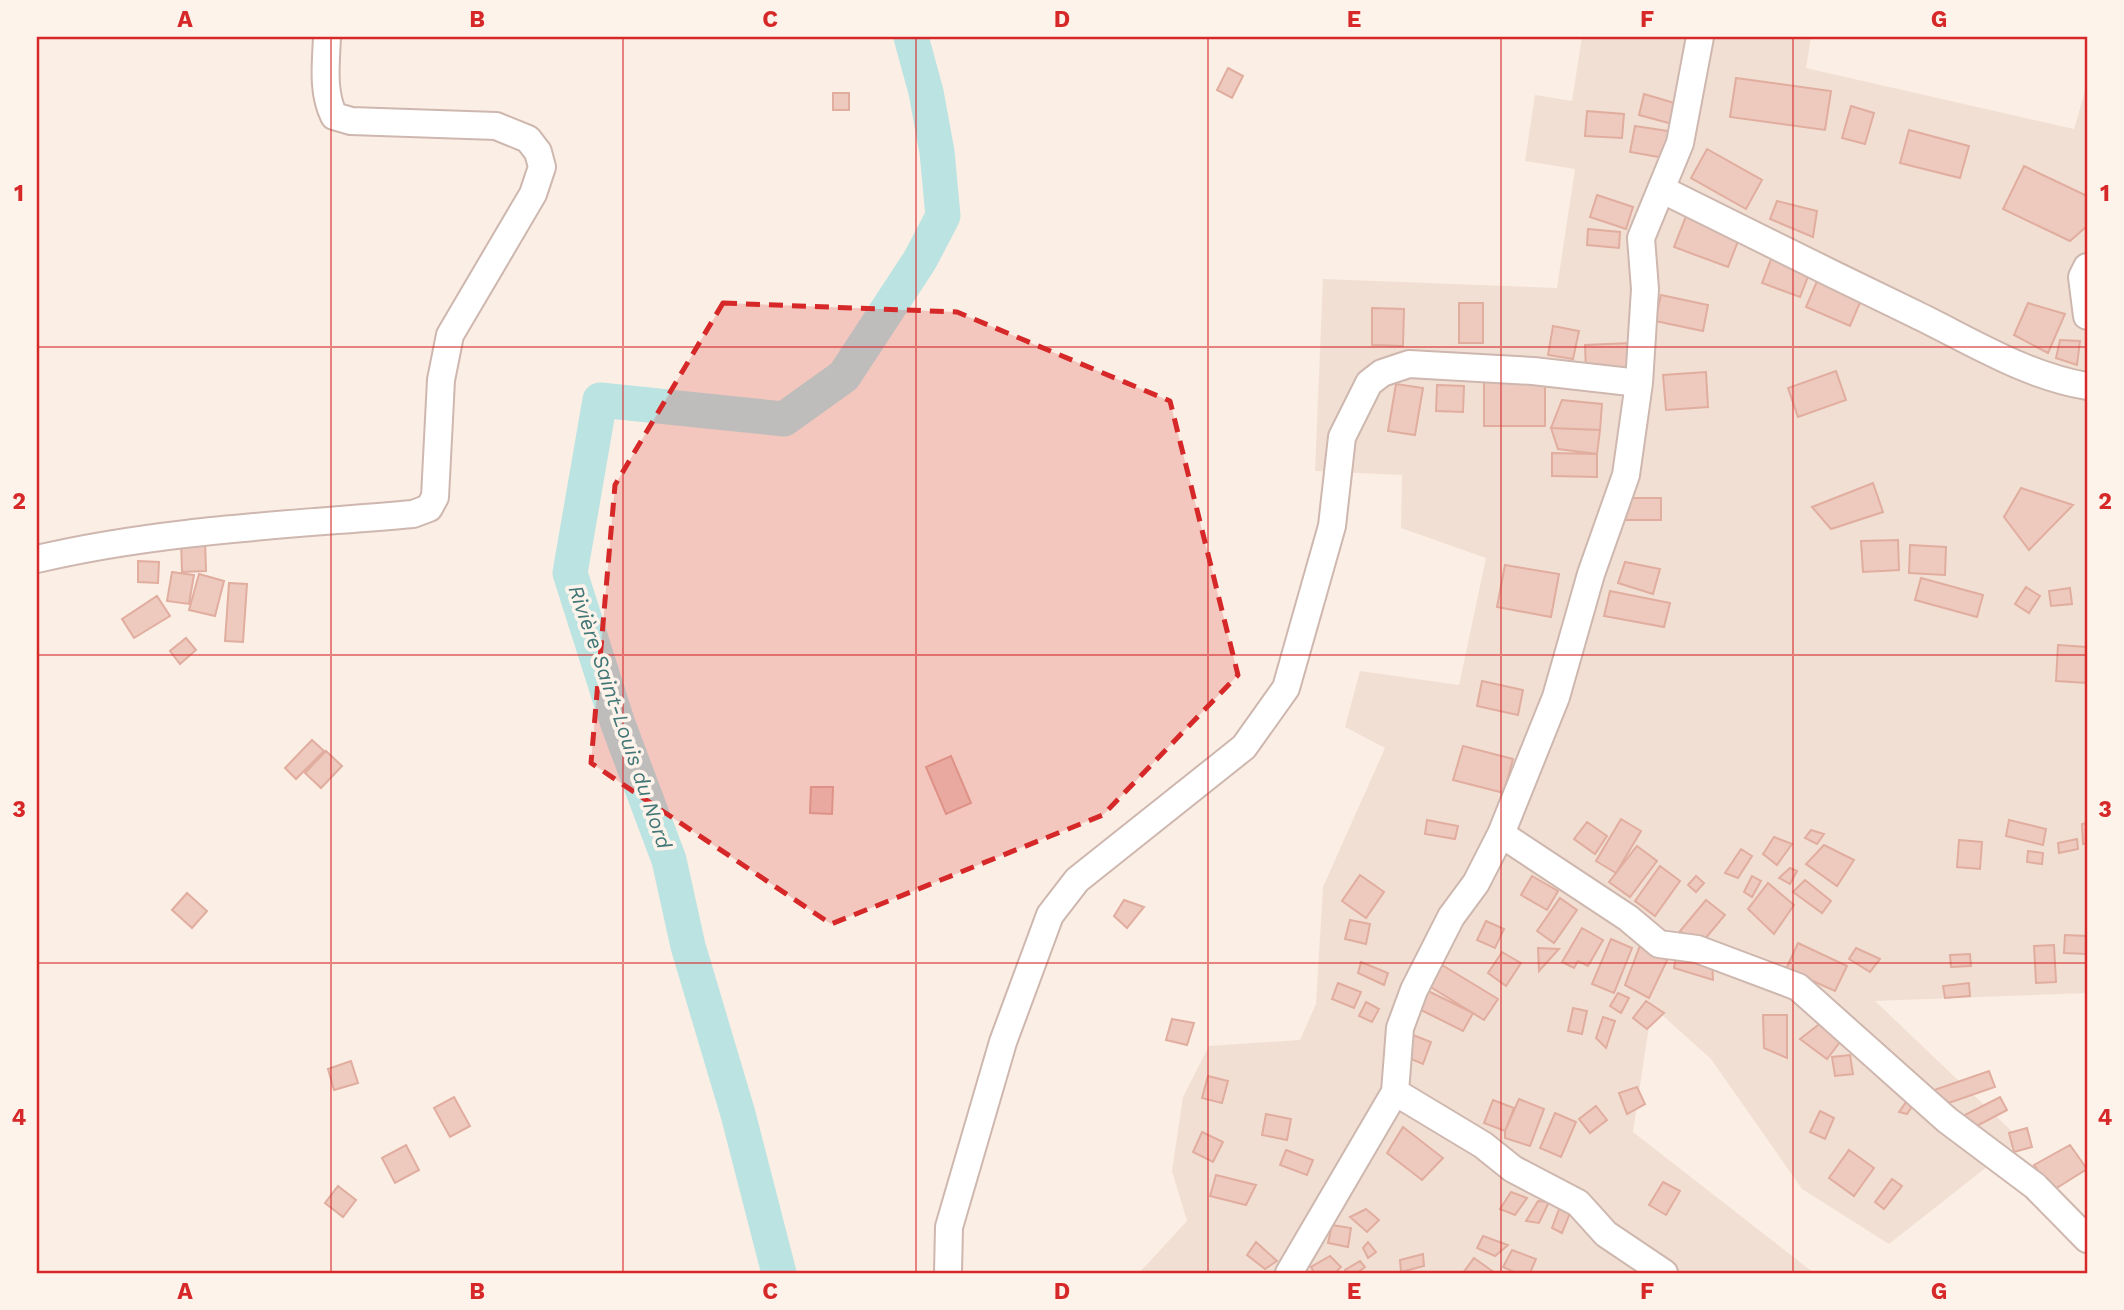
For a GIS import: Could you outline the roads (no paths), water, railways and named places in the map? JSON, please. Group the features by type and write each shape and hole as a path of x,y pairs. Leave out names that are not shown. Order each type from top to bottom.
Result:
{"street":[{"path":"37,559 101,544 162,535 413,514 429,508 435,497 441,380 450,335 533,194 542,167 538,152 528,139 496,126 351,121 334,116 328,105 326,85 327,37"},
{"path":"1289,1273 1395,1092 1400,1028 1414,990 1451,917 1476,883 1501,834 1556,697 1591,574 1626,475 1639,383 1645,289 1641,238 1680,143 1700,37"},
{"path":"1661,189 1973,344 2033,371 2063,382 2087,386"},
{"path":"2087,267 2082,277 2087,316"},
{"path":"948,1273 949,1227 956,1200 1003,1042 1051,915 1077,880 1244,747 1286,688 1332,526 1342,437 1369,383 1382,373 1409,364 1533,370 1639,383"},
{"path":"1501,834 1628,918 1659,944 1697,949 1798,987 1947,1120 2035,1186 2087,1239"},
{"path":"1395,1092 1483,1145 1513,1169 1578,1203 1606,1234 1664,1273"}],"waterway":[{"name":"Rivière Saint-Louis du Nord","path":"779,1273 738,1114 688,946 669,860 618,724 570,573 600,400 784,419 844,376 920,260 943,216 937,152 926,92 911,37"}]}
